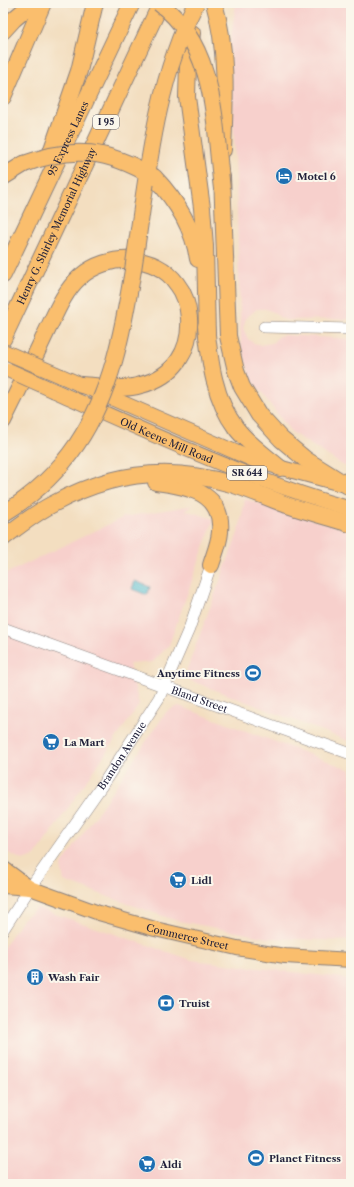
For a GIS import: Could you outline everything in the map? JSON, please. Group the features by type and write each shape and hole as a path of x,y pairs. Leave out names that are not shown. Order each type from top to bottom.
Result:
{"highway":[{"path":"3,31 14,19 33,3"},
{"path":"3,97 43,3"},
{"path":"17,245 69,100 84,50 95,3"},
{"name":"95 Express Lanes","path":"3,275 132,3"},
{"path":"160,3 184,27 194,43 202,61 210,91 214,111 222,189 228,336 236,371 250,401 269,427 292,450 350,486"},
{"name":"Henry G. Shirley Memorial Highway","path":"3,339 160,3"},
{"path":"197,3 188,62 187,97 202,208 205,246 207,336"},
{"path":"3,514 31,494 62,464 88,426 106,388 123,327 161,99 178,42 197,3"},
{"path":"214,3 221,32 224,65 225,94 222,189"},
{"path":"3,177 24,164 46,156 64,153 96,153 126,162 154,177 174,200 188,224 193,237 201,275 207,336 214,380 222,404 236,428 280,468"},
{"path":"3,421 58,309 70,289 79,278 101,264 125,259 149,264 168,274 177,283 182,291 187,303 189,315 189,337 187,346 177,364 161,376 142,385 128,388 81,385"},
{"path":"3,538 51,504 72,494 94,485 121,477 161,472 205,478 230,484 315,514 351,524"},
{"path":"121,477 140,482 176,484 190,488 202,494 212,502 217,510 220,531 218,545 211,565"}],"main road":[{"name":"Old Keene Mill Road","path":"3,351 256,461 350,486"},
{"name":"Old Keene Mill Road","path":"5,369 238,470 351,509"},
{"name":"Commerce Street","path":"3,868 30,888"},
{"name":"Commerce Street","path":"3,886 30,888 99,913 154,929 224,946 285,956 351,960"}],"street":[{"path":"264,327 351,329"},
{"name":"Brandon Avenue","path":"3,930 30,888 103,784 159,698 189,629 211,565"},
{"name":"Bland Street","path":"3,628 351,754"}],"shaded area":[{"path":"236,3 351,3 351,319 286,320 266,309 257,309 246,318 243,328 248,339 260,345 272,343 279,336 284,335 351,339 351,465 344,466 291,432 251,379 241,346 230,43"},
{"path":"245,499 351,531 351,742 189,680 187,669 239,530"},
{"path":"194,505 185,510 214,519 169,645 153,662 129,664 139,705 35,856 22,860 3,850 3,575 124,517"},
{"path":"179,706 351,770 351,941 268,938 174,920 64,881 61,866 167,711"},
{"path":"37,908 192,960 351,979 351,1184 3,1184 3,948 23,919"}],"water":[{"path":"135,581 150,587 147,595 132,589"}],"place":[{"name":"Motel 6","path":"284,176"},
{"name":"Anytime Fitness","path":"253,673"},
{"name":"La Mart","path":"51,742"},
{"name":"Lidl","path":"178,880"},
{"name":"Wash Fair","path":"35,977"},
{"name":"Truist","path":"166,1003"},
{"name":"Planet Fitness","path":"256,1158"},
{"name":"Aldi","path":"147,1164"}]}
